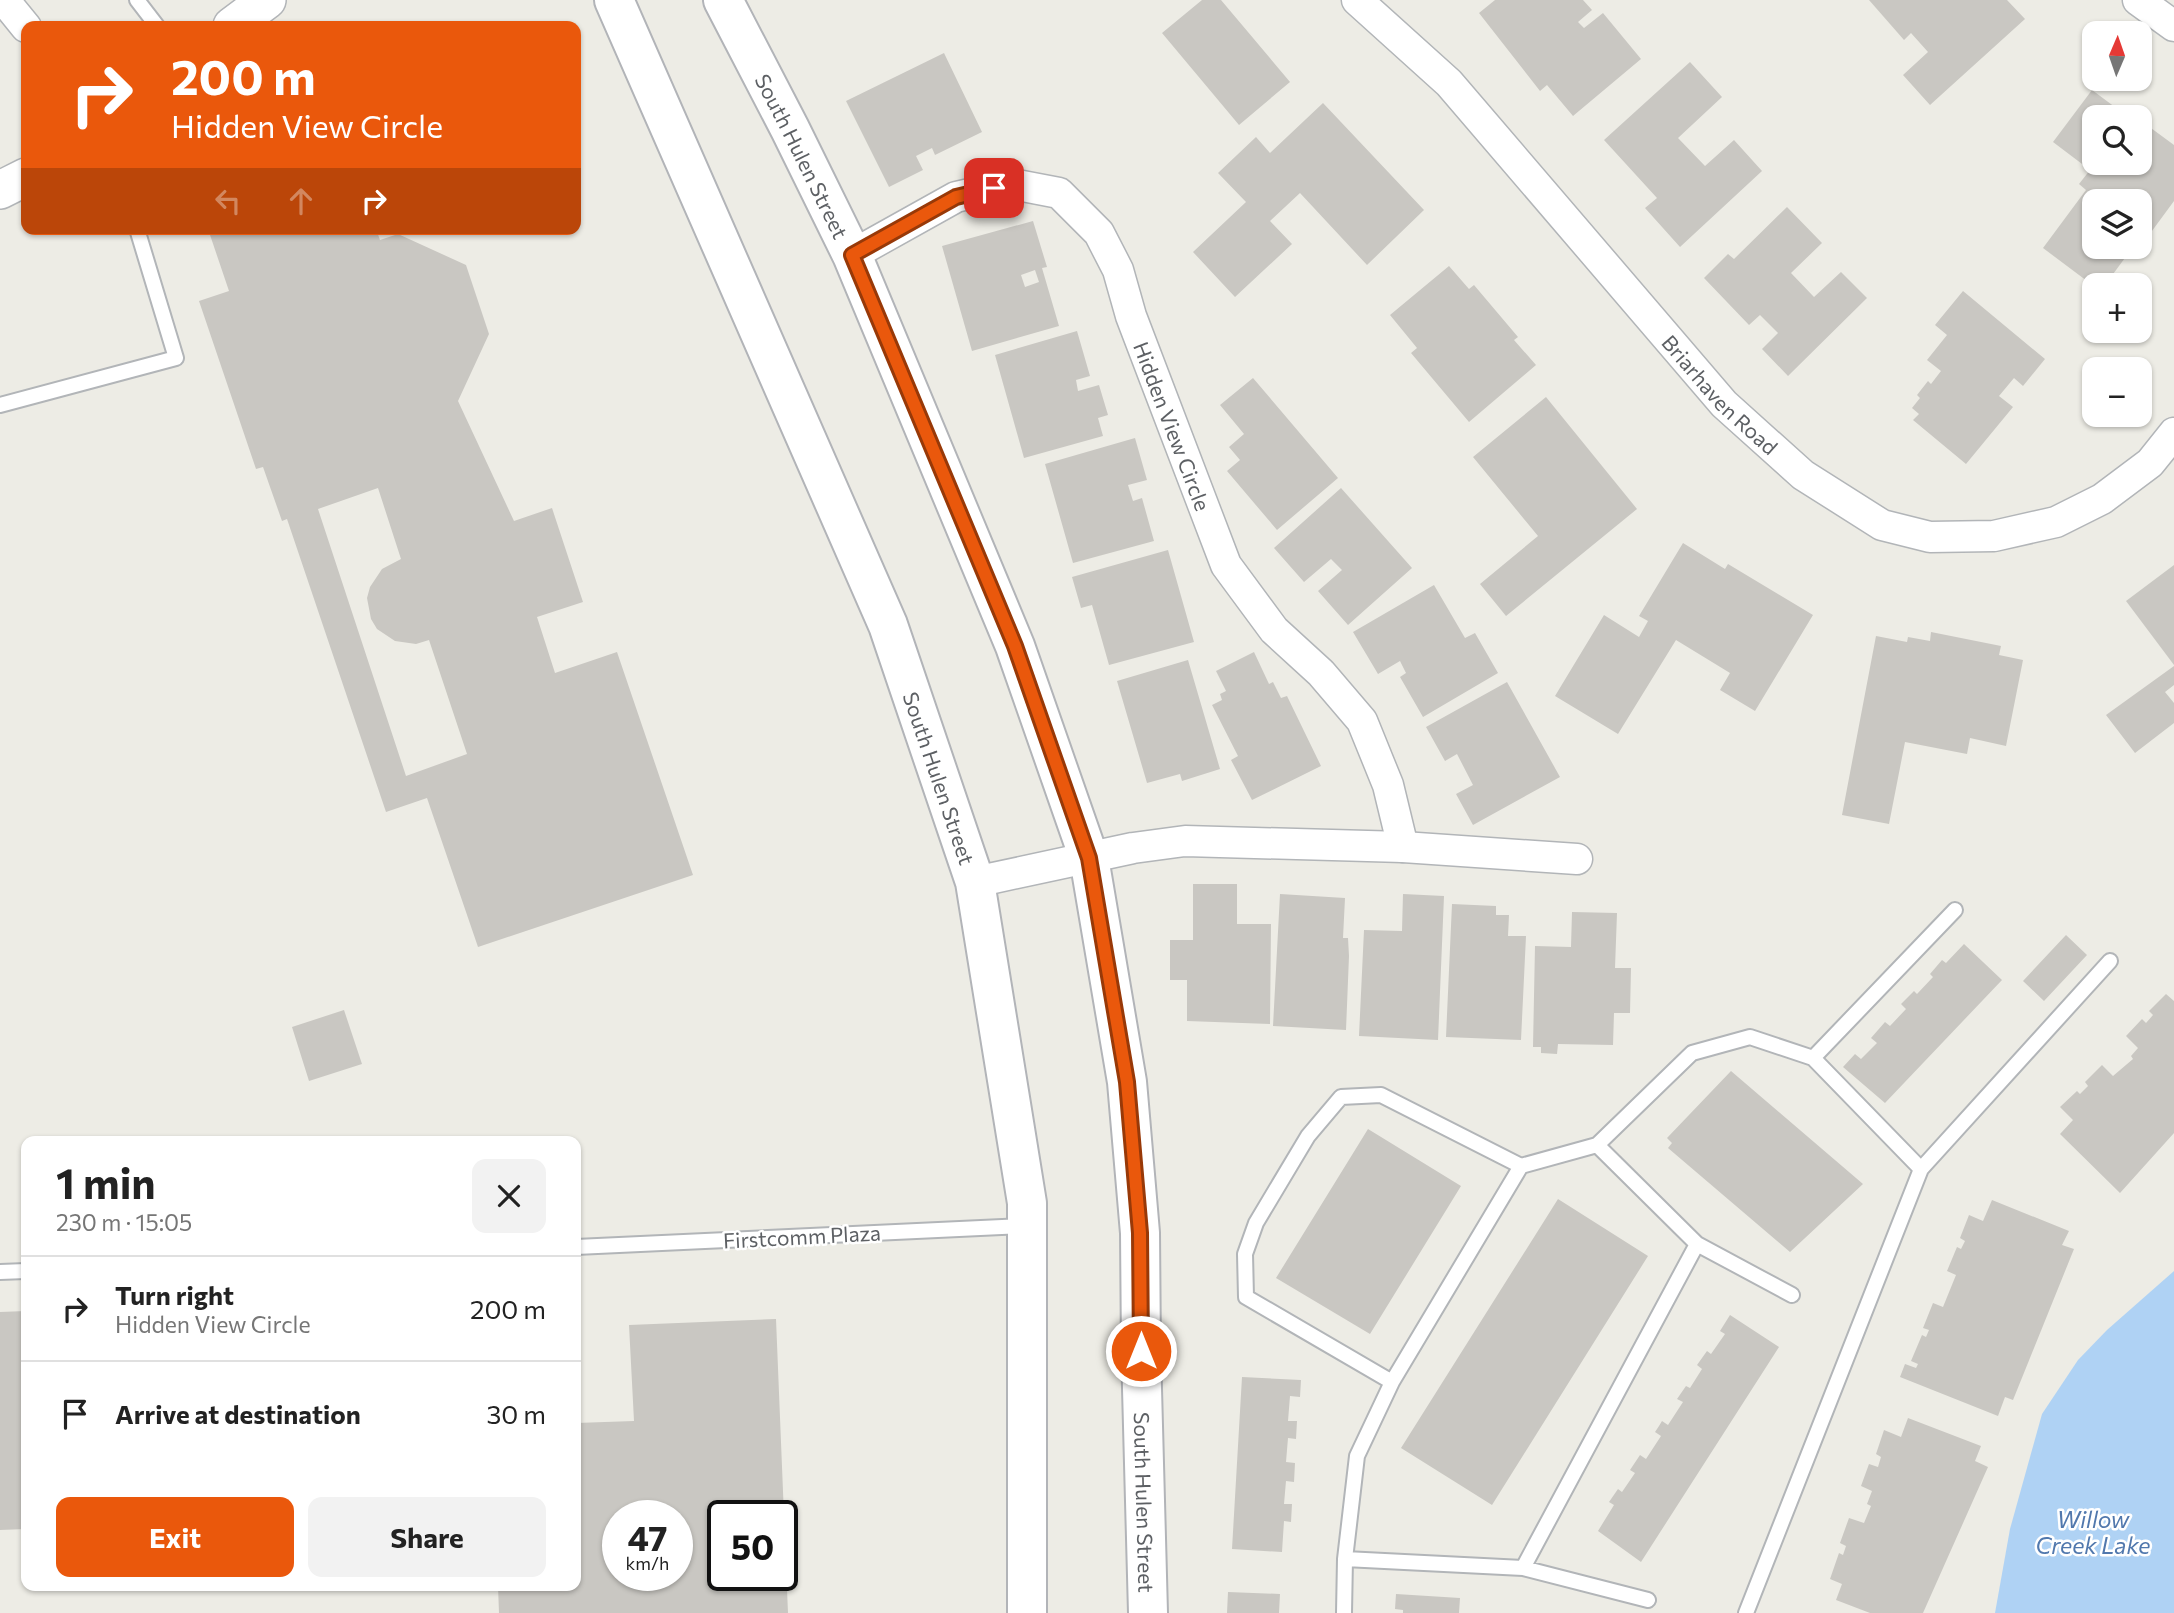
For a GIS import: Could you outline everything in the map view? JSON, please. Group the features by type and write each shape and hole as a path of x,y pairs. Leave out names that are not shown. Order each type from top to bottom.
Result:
{"main road":[{"name":"South Hulen Street","path":"614,0 888,625 975,882 1027,1203 1027,1613"},
{"name":"South Hulen Street","path":"723,0 852,255 1015,646 1089,858 1127,1082 1140,1233 1148,1613"}],"street":[{"path":"4,0 21,21"},
{"path":"239,21 267,0"},
{"name":"Briarhaven Road","path":"1357,0 1449,83 1724,404 1803,475 1882,525 1930,537 1994,536 2056,522 2102,499 2150,463 2174,433"},
{"path":"2137,0 2174,26"},
{"path":"0,190 21,180"},
{"name":"Hidden View Circle","path":"852,255 956,197 1012,184 1059,193 1099,233 1118,270 1130,316 1226,565 1274,630 1321,673 1362,721 1388,785 1403,847"},
{"path":"975,882 1133,848 1185,841 1403,847 1577,859"}],"lane":[{"path":"137,0 153,21"},
{"path":"0,405 176,358 139,235"},
{"path":"1813,1058 1955,910"},
{"path":"1745,1613 1921,1169 2109,961"},
{"path":"1344,1613 1345,1559 1357,1456 1392,1382 1521,1167 1597,1144 1692,1053 1750,1037 1813,1058 1921,1169"},
{"path":"1392,1382 1246,1297 1245,1254 1256,1223 1308,1136 1341,1097 1381,1095 1521,1167"},
{"path":"1597,1144 1697,1244 1792,1295"},
{"name":"Firstcomm Plaza","path":"581,1247 1027,1225"},
{"path":"1523,1568 1697,1244"},
{"path":"0,1272 21,1271"},
{"path":"1345,1559 1523,1568 1648,1600"}],"water":[{"name":"Willow Creek Lake","path":"2174,1271 2174,1613 1995,1613 2010,1529 2042,1414 2078,1360 2107,1330"}],"building":[{"path":"1202,0 1221,0 1290,82 1239,125 1162,33"},
{"path":"1495,0 1583,0 1592,10 1578,22 1584,28 1603,13 1641,59 1573,116 1547,85 1540,91 1479,13"},
{"path":"1869,0 2007,0 2025,19 1930,105 1903,75 1928,52 1911,33 1904,40"},
{"path":"944,53 982,132 935,155 932,148 916,156 923,170 889,187 846,101"},
{"path":"1690,62 1722,97 1678,138 1705,166 1734,140 1762,171 1680,247 1645,208 1657,198 1604,140"},
{"path":"2091,91 2112,105 2082,105 2082,164 2053,142"},
{"path":"1323,103 1424,210 1367,265 1300,193 1270,221 1292,244 1235,297 1193,252 1246,202 1218,173 1256,137 1270,153"},
{"path":"2152,129 2174,145 2174,201 2152,231 2152,189 2085,189 2079,184 2086,175 2152,175"},
{"path":"2082,195 2082,259 2124,259 2114,273 2082,273 2082,277 2043,248"},
{"path":"1787,207 1822,243 1791,273 1814,297 1841,272 1867,298 1788,376 1762,349 1778,333 1760,315 1749,325 1704,278 1728,254 1734,259"},
{"path":"1033,221 1047,267 1042,268 1059,326 972,351 942,246","holes":["1035,270 1039,282 1025,287 1021,275"]},
{"path":"210,235 378,235 380,240 400,235 466,265 489,334 458,401 514,521 552,508 583,602 537,617 555,673 617,652 693,875 478,947 427,798 386,812 287,519 282,521 263,467 256,469 199,301 229,291","holes":["378,488 401,559 382,569 370,587 367,598 371,619 377,629 395,641 416,644 429,640 467,754 406,776 318,509"]},
{"path":"1449,266 1469,289 1474,285 1518,337 1514,340 1536,365 1469,422 1411,353 1417,348 1390,315"},
{"path":"1963,291 2045,359 2023,386 2014,378 1999,396 2013,407 1966,464 1913,420 1919,414 1912,408 1920,398 1917,395 1928,381 1931,384 1941,371 1927,360 1947,335 1935,325"},
{"path":"1077,331 1090,376 1076,380 1078,391 1099,385 1108,415 1098,418 1103,436 1024,458 995,355"},
{"path":"1253,378 1338,478 1277,530 1227,471 1240,460 1229,447 1244,434 1220,405"},
{"path":"1546,397 1637,509 1506,616 1480,584 1538,536 1473,457"},
{"path":"1135,438 1147,480 1128,485 1133,501 1142,498 1154,541 1073,563 1045,464"},
{"path":"1341,488 1412,568 1348,625 1318,591 1342,570 1331,559 1304,582 1274,548"},
{"path":"1683,543 1725,569 1728,564 1813,615 1755,711 1720,690 1730,673 1676,640 1618,734 1555,696 1604,615 1639,637 1648,621 1639,616"},
{"path":"1168,550 1194,642 1109,665 1092,605 1081,608 1072,577"},
{"path":"2174,565 2174,665 2126,601"},
{"path":"1434,585 1465,638 1475,633 1498,673 1423,717 1400,677 1406,673 1400,661 1378,674 1353,632"},
{"path":"1931,632 2001,646 1999,655 2023,660 2006,746 1970,738 1967,754 1905,742 1889,824 1842,815 1876,636 1907,642 1908,637 1930,641"},
{"path":"1254,652 1269,684 1273,682 1281,698 1287,696 1321,766 1252,800 1231,760 1238,756 1212,705 1222,700 1220,694 1226,691 1216,671"},
{"path":"1188,660 1220,769 1182,781 1180,774 1147,783 1117,681"},
{"path":"2174,666 2174,685 2165,692 2174,703 2174,723 2135,753 2106,715"},
{"path":"1507,682 1560,777 1473,825 1456,794 1473,785 1457,754 1445,761 1426,727"},
{"path":"1193,884 1237,884 1237,924 1271,924 1270,1024 1187,1021 1187,980 1170,980 1170,940 1193,940"},
{"path":"1280,894 1345,898 1343,938 1348,938 1349,956 1346,1030 1273,1026"},
{"path":"1403,894 1444,896 1438,1040 1359,1036 1364,930 1402,931"},
{"path":"1452,904 1496,906 1496,915 1509,915 1508,936 1526,936 1521,1040 1446,1037"},
{"path":"1572,912 1617,913 1615,968 1631,968 1630,1013 1614,1013 1613,1045 1558,1044 1557,1054 1541,1053 1541,1047 1533,1047 1535,946 1571,947"},
{"path":"2066,935 2087,955 2044,1001 2023,981"},
{"path":"1964,944 2002,980 1885,1103 1843,1067 1855,1054 1861,1059 1877,1043 1871,1038 1885,1022 1890,1026 1906,1009 1901,1004 1914,991 1917,994 1933,977 1930,974 1942,960 1946,963"},
{"path":"2166,994 2174,1001 2174,1133 2120,1193 2060,1134 2073,1120 2060,1107 2077,1091 2080,1094 2088,1086 2085,1082 2102,1065 2113,1076 2133,1059 2131,1056 2138,1048 2126,1036 2142,1019 2146,1023 2153,1015 2149,1011"},
{"path":"344,1010 362,1064 309,1081 292,1027"},
{"path":"1731,1071 1863,1184 1790,1252 1668,1148 1672,1143 1667,1138"},
{"path":"1368,1129 1461,1186 1370,1334 1276,1278"},
{"path":"1558,1199 1648,1256 1492,1505 1401,1448"},
{"path":"1992,1200 2069,1231 2062,1245 2074,1249 2013,1400 2005,1397 1998,1416 1900,1377 1905,1364 1916,1368 1918,1364 1911,1361 1922,1335 1926,1337 1929,1330 1923,1328 1933,1303 1943,1307 1956,1275 1947,1271 1957,1247 1961,1249 1965,1241 1960,1238 1969,1215 1983,1221"},
{"path":"21,1311 21,1529 0,1530 0,1312"},
{"path":"1730,1315 1779,1347 1641,1562 1598,1531 1614,1505 1609,1502 1618,1489 1622,1492 1635,1473 1630,1470 1640,1455 1646,1459 1661,1436 1655,1432 1662,1421 1668,1425 1683,1402 1677,1399 1686,1386 1690,1388 1702,1369 1697,1365 1707,1351 1711,1354 1725,1334 1720,1331"},
{"path":"776,1319 783,1500 707,1500 707,1591 787,1591 788,1613 499,1613 498,1591 581,1591 581,1423 634,1421 629,1325"},
{"path":"1242,1377 1301,1380 1300,1397 1290,1396 1288,1421 1297,1421 1296,1439 1288,1438 1286,1462 1295,1463 1294,1482 1286,1481 1284,1504 1292,1504 1291,1522 1284,1521 1282,1552 1232,1549"},
{"path":"1908,1418 1981,1446 1975,1461 1988,1467 1923,1613 1870,1613 1836,1600 1842,1584 1830,1579 1839,1553 1843,1555 1846,1546 1840,1543 1849,1518 1864,1523 1871,1506 1867,1504 1872,1491 1861,1486 1869,1464 1878,1467 1881,1457 1876,1454 1884,1430 1901,1437"},
{"path":"1228,1592 1280,1594 1279,1613 1227,1613"},
{"path":"1396,1594 1460,1598 1459,1613 1403,1613 1403,1610 1395,1609"}],"route":[{"path":"994,188 956,197 852,255 1015,646 1089,858 1127,1082 1140,1233 1141,1351"}]}
